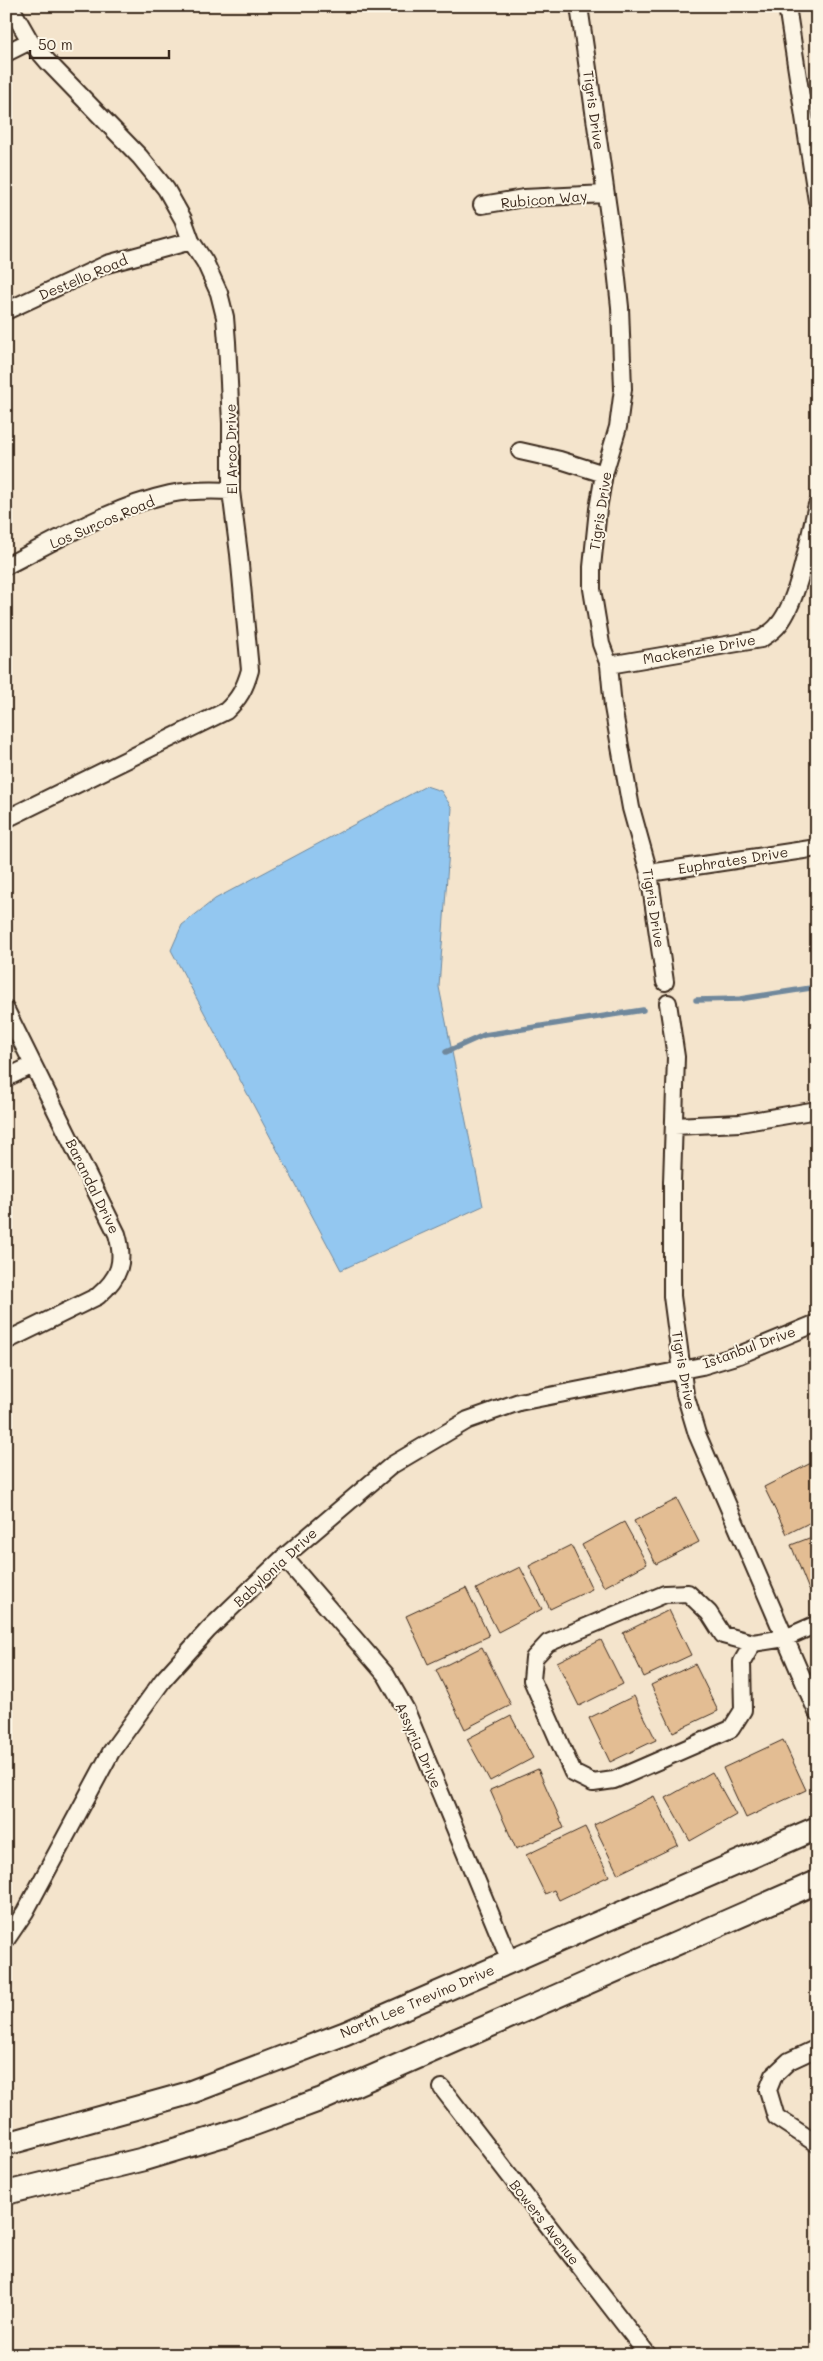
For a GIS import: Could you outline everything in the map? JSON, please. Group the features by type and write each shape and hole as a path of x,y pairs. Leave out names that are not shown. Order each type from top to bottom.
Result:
{"main road":[{"name":"North Lee Trevino Drive","path":"6,2144 186,2094 346,2033 817,1828"},
{"path":"6,2193 144,2159 224,2135 322,2099 817,1882"}],"street":[{"name":"El Arco Drive","path":"6,819 226,711 238,700 248,678 249,654 246,644 242,579 231,491 231,423 225,317 219,293 205,262 191,241 166,189 140,157 30,41 10,6"},
{"name":"Tigris Drive","path":"579,6 620,307 623,389 618,427 604,474 592,567 592,589 600,636 609,665 613,707 631,808 649,873 665,982"},
{"path":"787,6 817,201"},
{"path":"6,52 30,41"},
{"name":"Rubicon Way","path":"482,205 524,198 574,194 606,194"},
{"name":"Destello Road","path":"6,311 108,264 191,241"},
{"path":"520,451 560,460 604,474"},
{"name":"Los Surcos Road","path":"6,566 143,501 171,494 201,490 231,491"},
{"name":"Mackenzie Drive","path":"609,665 761,639 773,631 780,624 790,603 817,505"},
{"name":"Euphrates Drive","path":"649,873 817,848"},
{"name":"Tigris Drive","path":"668,1003 676,1057 672,1296 685,1394 697,1434 817,1712"},
{"name":"Barandal Drive","path":"6,1010 117,1234 121,1248 118,1273 110,1286 98,1296 6,1341"},
{"path":"6,1078 33,1065"},
{"path":"674,1126 740,1123 817,1110"},
{"name":"Istanbul Drive","path":"682,1370 738,1355 817,1323"},
{"name":"Babylonia Drive","path":"6,1940 25,1912 111,1752 163,1680 208,1630 284,1557 392,1465 468,1420 519,1402 682,1370"},
{"name":"Assyria Drive","path":"284,1557 386,1675 406,1710 510,1961"},
{"path":"753,1643 742,1662 743,1710 731,1729 614,1780 593,1783 573,1773 532,1680 534,1658 548,1643 665,1594 688,1593 709,1613 723,1635 753,1643 785,1638 817,1624"},
{"path":"817,2048 788,2061 774,2075 768,2090 776,2117 817,2144"},
{"name":"Bowers Avenue","path":"442,2088 648,2355"}],"water":[{"path":"426,786 441,791 452,808 439,987 483,1206 341,1270 171,950 182,925 215,899"}],"building":[{"path":"817,1460 817,1519 787,1534 764,1487"},
{"path":"677,1499 699,1542 656,1564 634,1521"},
{"path":"624,1522 647,1564 604,1587 582,1545"},
{"path":"817,1535 817,1587 809,1590 791,1545"},
{"path":"571,1545 592,1589 550,1609 529,1566"},
{"path":"520,1567 542,1609 498,1632 476,1589"},
{"path":"466,1588 489,1636 428,1664 406,1616"},
{"path":"669,1610 691,1655 644,1677 623,1633"},
{"path":"601,1640 623,1684 579,1706 557,1662"},
{"path":"482,1647 511,1705 465,1729 436,1670"},
{"path":"695,1664 718,1711 673,1732 651,1685"},
{"path":"634,1696 656,1740 610,1762 589,1718"},
{"path":"511,1716 533,1758 490,1781 467,1739"},
{"path":"783,1740 806,1790 746,1818 723,1768"},
{"path":"538,1769 564,1828 516,1849 490,1790"},
{"path":"712,1772 736,1815 690,1841 666,1798"},
{"path":"654,1796 678,1845 618,1874 594,1825"},
{"path":"585,1827 609,1876 559,1900 554,1890 545,1894 526,1855"}],"waterway":[{"path":"696,1000 740,999 817,987"},
{"path":"446,1052 484,1035 643,1010"}]}
